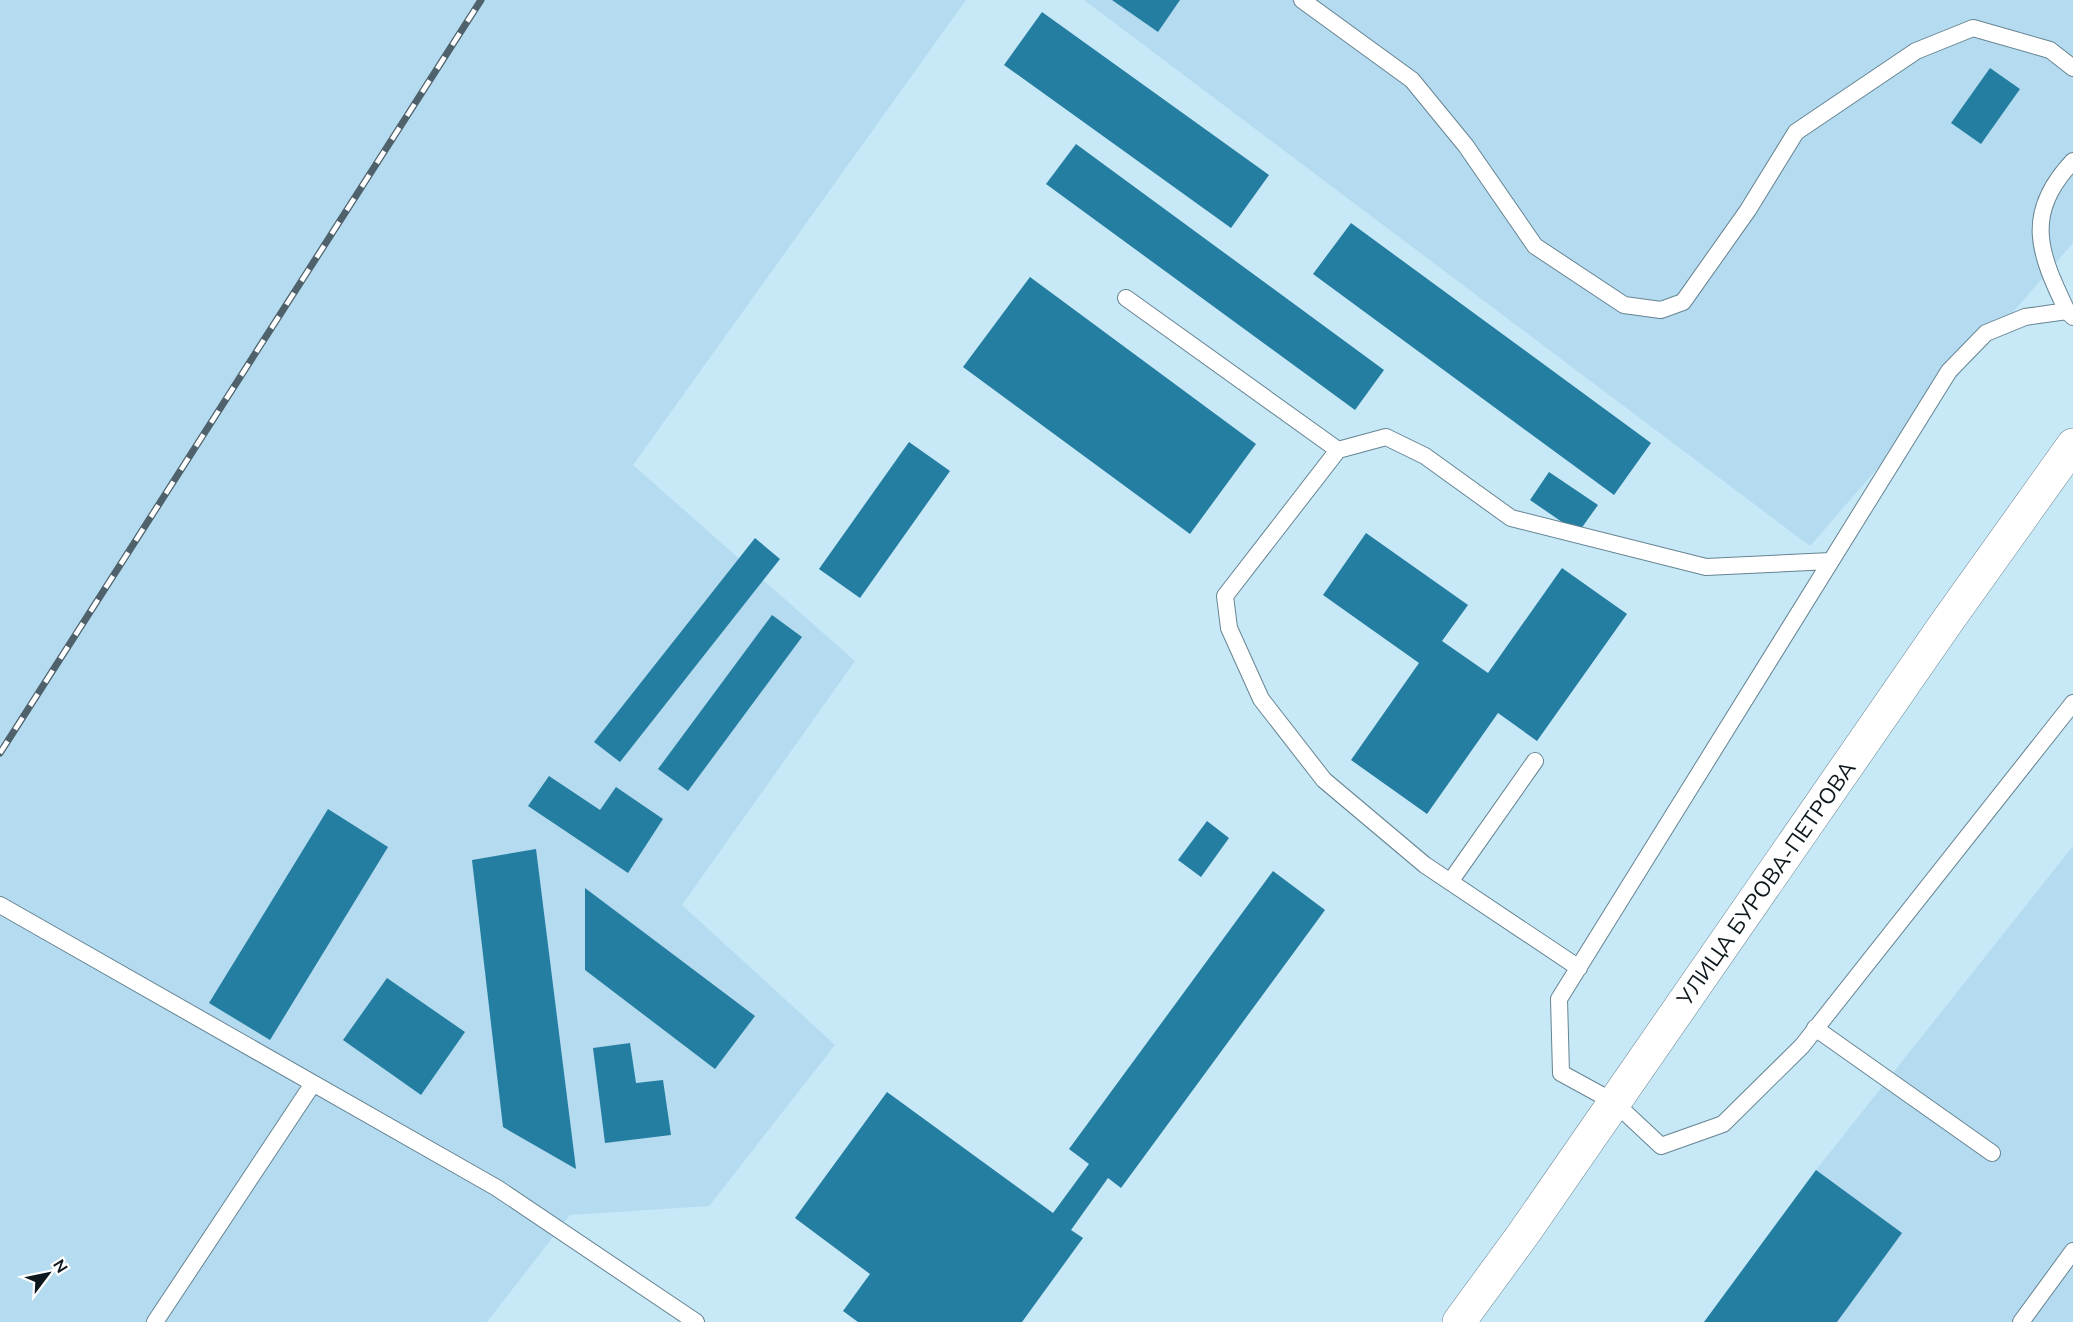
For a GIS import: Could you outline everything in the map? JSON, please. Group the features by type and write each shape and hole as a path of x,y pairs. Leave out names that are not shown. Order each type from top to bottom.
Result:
{"main road":[{"name":"УЛИЦА БУРОВА-ПЕТРОВА","path":"1459,1322 1944,626 2073,445"}],"lane":[{"path":"1302,0 1412,80 1466,146 1535,246 1624,305 1661,310 1683,302 1748,210 1796,132 1917,51 1973,28 2050,50 2073,68"},
{"path":"2073,161 2055,180 2038,229 2048,272 2070,314 2025,316 1986,333 1956,364 1559,999 1561,1072 1614,1102 1661,1146 1723,1124 1802,1046 2073,703"},
{"path":"1126,298 1338,450"},
{"path":"1579,968 1425,865 1324,780 1261,699 1229,628 1225,596 1338,450 1386,437 1425,456 1511,518 1706,567 1831,561"},
{"path":"1450,882 1535,761"},
{"path":"0,905 497,1188 696,1322"},
{"path":"1815,1028 1992,1153"},
{"path":"155,1322 312,1084"},
{"path":"2021,1322 2073,1251"}],"shaded area":[{"path":"0,0 966,0 633,465 855,661 682,905 835,1045 709,1206 570,1215 487,1322 0,1322"},
{"path":"1084,0 2073,0 2073,243 1810,546"},
{"path":"2073,846 2073,1322 1704,1322 1816,1170"}],"building":[{"path":"1112,0 1180,0 1158,32"},
{"path":"1042,12 1269,175 1231,228 1004,65"},
{"path":"1990,68 2020,89 1981,144 1951,123"},
{"path":"1076,144 1384,370 1355,410 1046,184"},
{"path":"1351,223 1651,443 1614,495 1313,274"},
{"path":"1030,277 1256,444 1190,534 963,367"},
{"path":"909,442 950,471 860,598 819,569"},
{"path":"1549,472 1598,505 1578,533 1530,500"},
{"path":"1366,533 1468,605 1442,641 1488,673 1562,568 1627,614 1537,741 1498,713 1427,814 1351,760 1419,663 1323,595"},
{"path":"755,538 780,559 620,762 594,742"},
{"path":"772,615 802,637 688,791 658,769"},
{"path":"549,776 600,810 616,787 663,819 628,873 528,806"},
{"path":"328,809 388,847 270,1040 209,1003"},
{"path":"1207,821 1229,838 1201,877 1178,860"},
{"path":"536,849 576,1169 503,1127 472,860"},
{"path":"1273,871 1325,910 1121,1188 1108,1178 1071,1230 1083,1238 1022,1322 858,1322 843,1311 870,1274 795,1218 887,1092 1053,1213 1089,1164 1069,1149"},
{"path":"585,888 755,1016 715,1069 585,970"},
{"path":"387,978 465,1032 421,1095 343,1040"},
{"path":"630,1043 636,1083 663,1080 671,1135 605,1143 593,1048"},
{"path":"1816,1170 1902,1233 1837,1322 1704,1322"}],"railway":[{"path":"0,753 481,0"}]}
